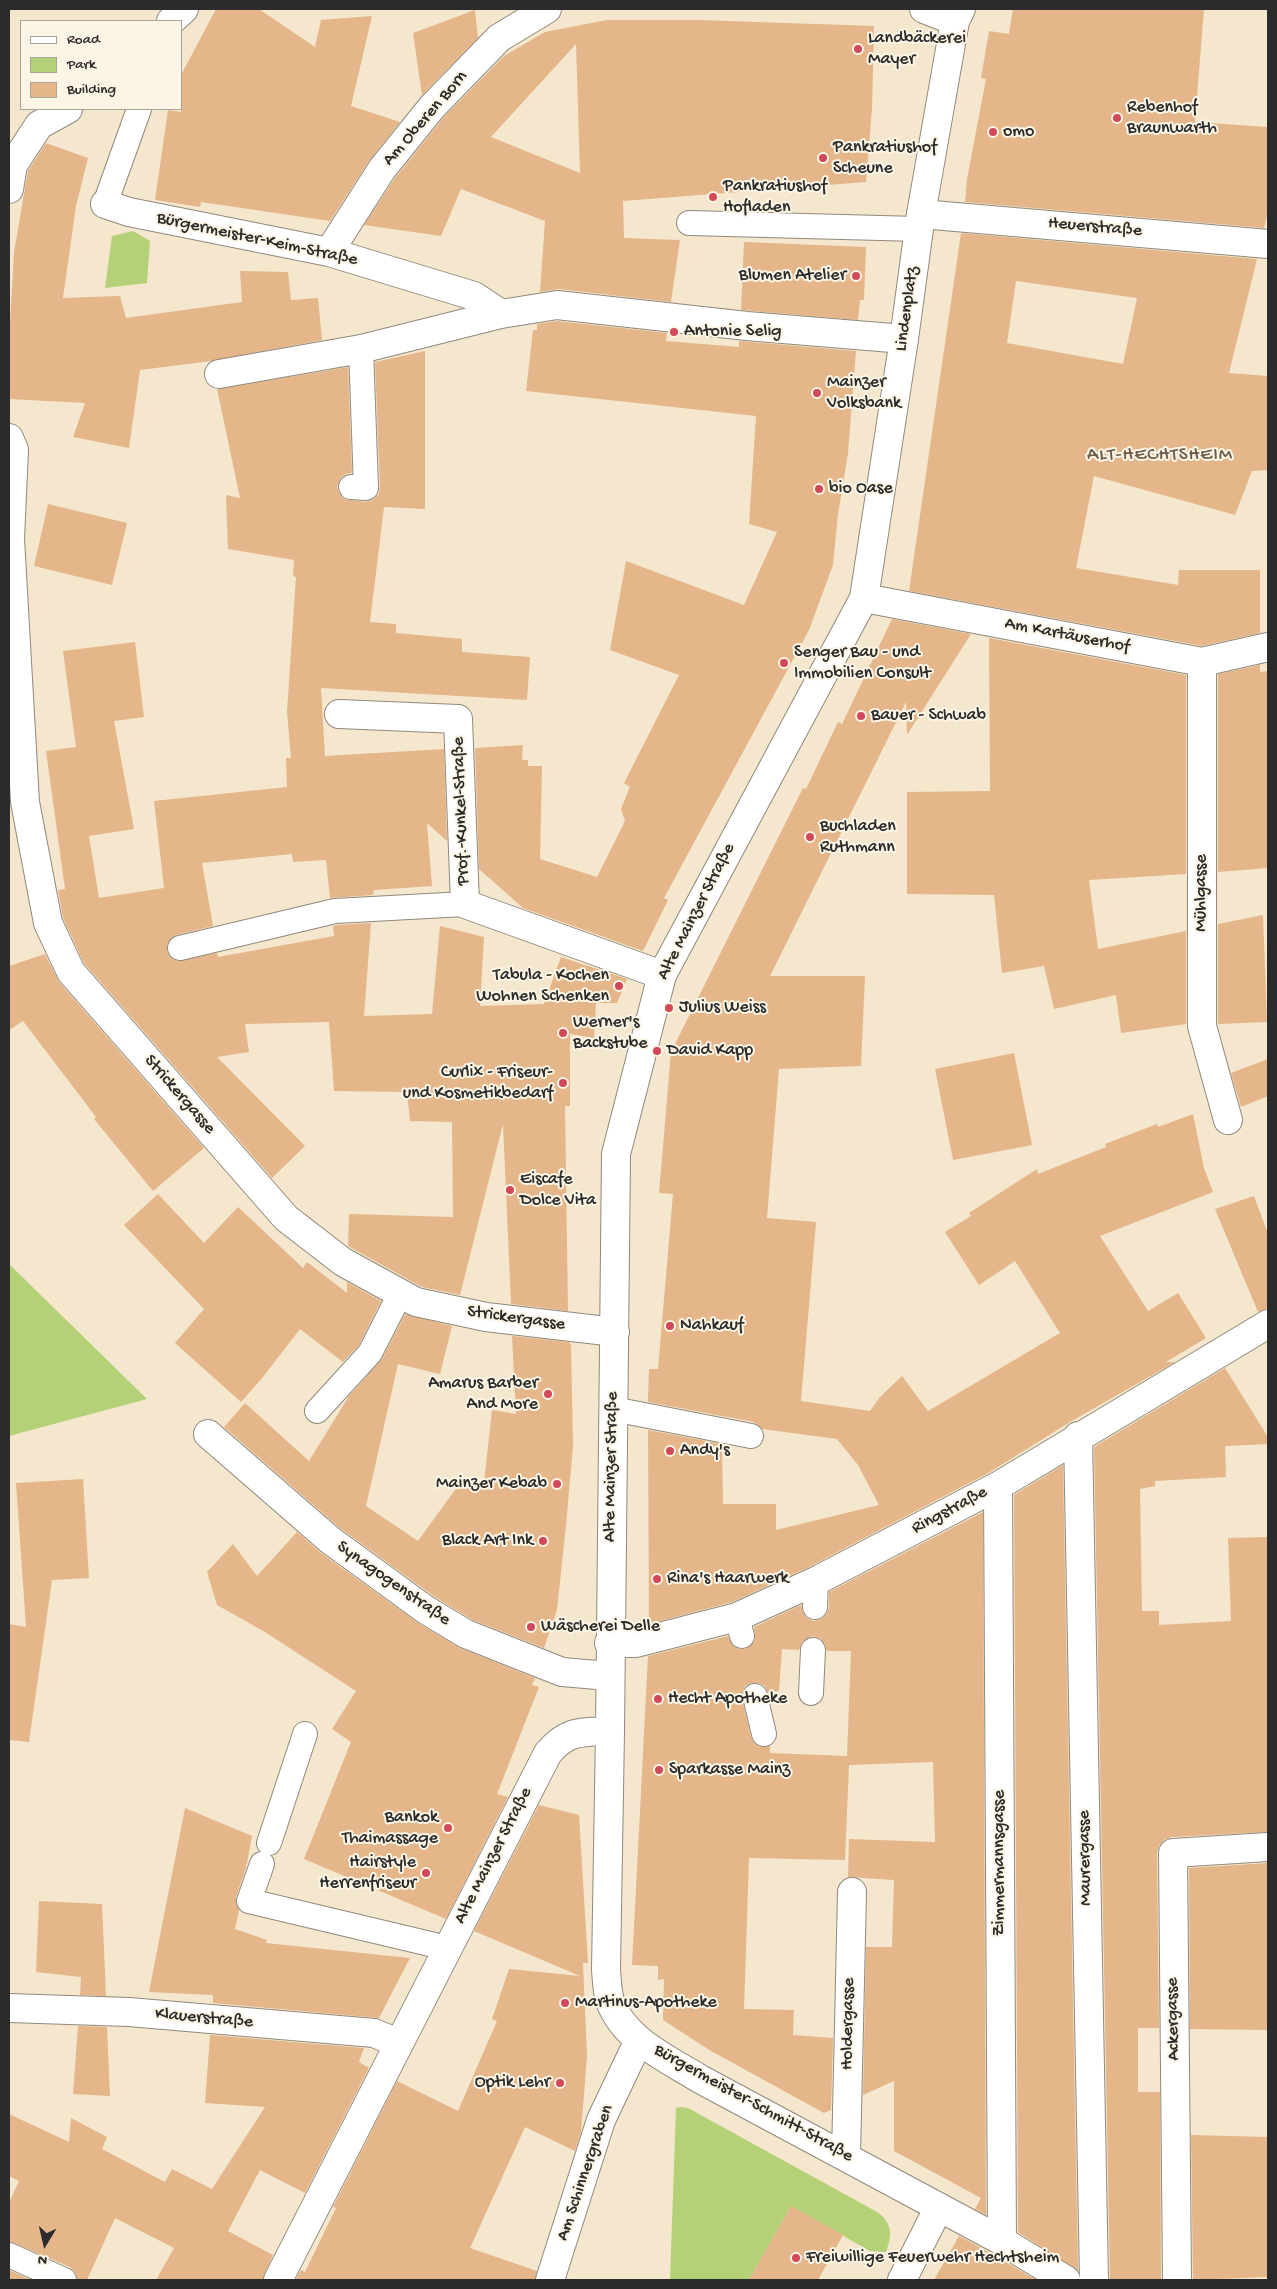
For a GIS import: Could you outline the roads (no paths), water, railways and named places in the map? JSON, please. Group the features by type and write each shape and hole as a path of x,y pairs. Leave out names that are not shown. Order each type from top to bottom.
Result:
{"street":[{"path":"173,20 184,9"},
{"name":"Am Oberen Born","path":"329,252 382,169 432,106 499,38 548,9"},
{"path":"924,9 958,15"},
{"name":"Lindenplatz","path":"864,598 904,340 920,222 958,15"},
{"path":"9,189 13,165 39,126 66,110"},
{"name":"Bürgermeister-Keim-Straße","path":"105,204 129,212 329,252 474,296 501,314"},
{"name":"Heuerstraße","path":"920,222 1268,244"},
{"path":"219,374 361,349 501,314 557,306 904,340"},
{"name":"Strickergasse","path":"9,438 14,450 10,539 26,802 48,923 71,972 286,1218 342,1262 416,1302 486,1317 614,1332"},
{"name":"Am Kartäuserhof","path":"864,598 1202,662 1268,647"},
{"name":"Alte Mainzer Straße","path":"278,2280 548,1753 555,1744 572,1733 610,1731 609,1676 616,1154 662,975 864,598"},
{"name":"Mühlgasse","path":"1202,662 1202,1026 1228,1120"},
{"name":"Prof.-Kunkel-Straße","path":"339,714 458,719 465,904 662,975"},
{"name":"Ringstraße","path":"610,1643 636,1643 740,1626 815,1594 1268,1324"},
{"name":"Synagogenstraße","path":"208,1434 330,1540 426,1610 466,1634 562,1672 609,1676"},
{"name":"Maurergasse","path":"1078,1436 1094,2280"},
{"name":"Zimmermannsgasse","path":"998,1486 1002,2241"},
{"name":"Bürgermeister-Schmitt-Straße","path":"610,1731 606,1970 610,2001 616,2013 639,2040 700,2079 1002,2241 1066,2280"},
{"name":"Ackergasse","path":"1177,2280 1173,1853 1268,1847"},
{"name":"Holdergasse","path":"846,2156 852,1892"},
{"name":"Klauerstraße","path":"9,2008 129,2012 374,2033 398,2043"},
{"name":"Am Schinnergraben","path":"550,2280 601,2120 639,2040"},
{"path":"902,2280 939,2207"}],"lane":[{"name":"Bürgermeister-Keim-Straße","path":"105,204 139,110"},
{"path":"689,224 920,222"},
{"path":"351,487 366,488 361,349"},
{"name":"Prof.-Kunkel-Straße","path":"180,948 335,911 465,904"},
{"path":"317,1411 370,1353 400,1294"},
{"path":"613,1409 751,1436"},
{"path":"811,1693 813,1650"},
{"path":"755,1696 764,1734"},
{"path":"305,1734 249,1901 447,1948"},
{"path":"9,2255 64,2280"}],"place":[{"name":"Landbäckerei Mayer","path":"858,49"},
{"name":"Rebenhof Braunwarth","path":"1117,118"},
{"name":"omo","path":"993,132"},
{"name":"Pankratiushof Scheune","path":"823,158"},
{"name":"Pankratiushof Hofladen","path":"713,197"},
{"name":"Blumen Atelier","path":"856,276"},
{"name":"Antonie Selig","path":"674,332"},
{"name":"Mainzer Volksbank","path":"817,393"},
{"name":"bio Oase","path":"819,489"},
{"name":"Senger Bau - und Immobilien Consult","path":"784,663"},
{"name":"Bauer - Schwab","path":"861,716"},
{"name":"Buchladen Ruthmann","path":"810,837"},
{"name":"Tabula - Kochen Wohnen Schenken","path":"619,986"},
{"name":"Julius Weiss","path":"669,1008"},
{"name":"Werner's Backstube","path":"563,1033"},
{"name":"David Kapp","path":"657,1051"},
{"name":"Curlix - Friseur- und Kosmetikbedarf","path":"563,1083"},
{"name":"Eiscafe Dolce Vita","path":"510,1190"},
{"name":"Nahkauf","path":"670,1326"},
{"name":"Amarus Barber And More","path":"548,1394"},
{"name":"Andy's","path":"670,1451"},
{"name":"Mainzer Kebab","path":"557,1484"},
{"name":"Black Art Ink","path":"543,1541"},
{"name":"Rina's Haarwerk","path":"657,1579"},
{"name":"Wäscherei Delle","path":"531,1627"},
{"name":"Hecht Apotheke","path":"658,1699"},
{"name":"Sparkasse Mainz","path":"659,1770"},
{"name":"Bankok Thaimassage","path":"448,1828"},
{"name":"Hairstyle Herrenfriseur","path":"426,1873"},
{"name":"Martinus-Apotheke","path":"565,2003"},
{"name":"Optik Lehr","path":"560,2083"},
{"name":"Freiwillige Feuerwehr Hechtsheim","path":"796,2258"}],"district":[{"name":"ALT-HECHTSHEIM","path":"1160,456"}]}
